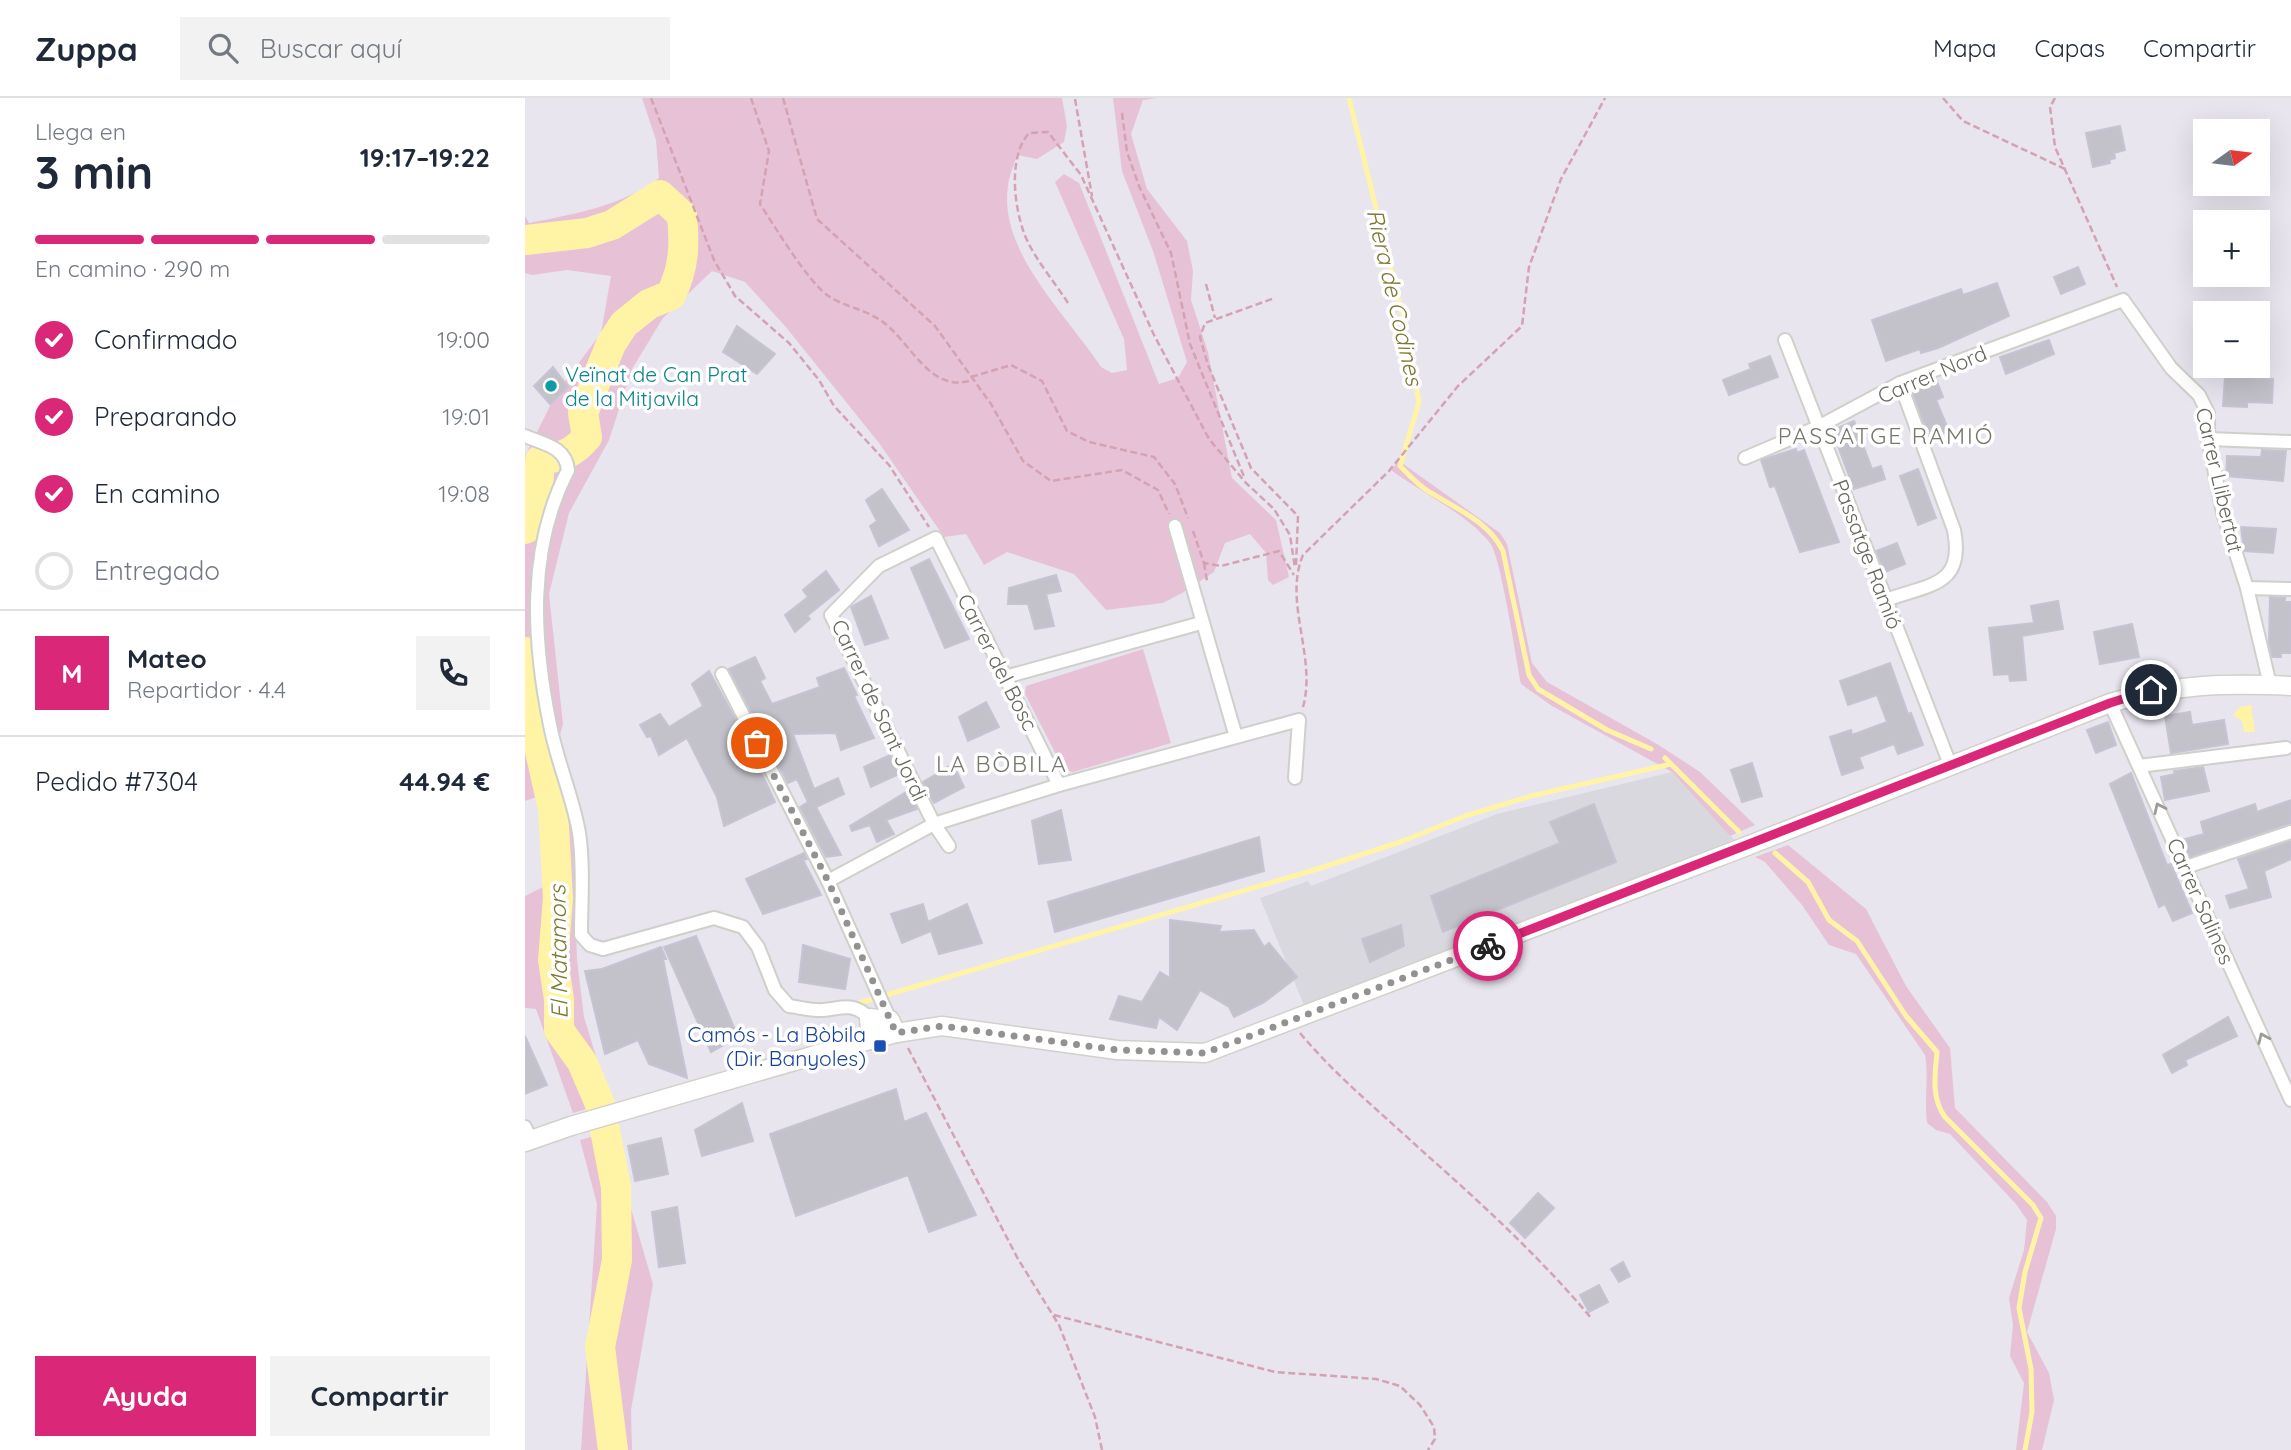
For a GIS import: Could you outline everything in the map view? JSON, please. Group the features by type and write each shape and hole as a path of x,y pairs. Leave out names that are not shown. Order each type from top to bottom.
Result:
{"street":[{"name":"Carrer Nord","path":"1745,458 1818,428 1900,383 2123,300"},
{"name":"Carrer Llibertat","path":"2123,300 2171,368 2199,395 2208,413 2208,439 2223,513 2247,588 2270,685"},
{"name":"Passatge Ramió","path":"1786,340 1951,767"},
{"path":"1886,600 1946,576 1955,567 1958,551 1954,530 1900,383"},
{"path":"525,436 564,457 568,470 549,516 536,587 540,659 550,727 579,835 581,935 590,945 603,949 714,918 743,927 758,947 775,990 789,1006 820,1010 849,1006 862,1010 890,1026 942,1026 1117,1050 1205,1053 1951,767 2110,703 2151,690 2185,685 2291,686"},
{"path":"2208,439 2291,442"},
{"path":"1175,526 1236,737"},
{"name":"Carrer del Bosc","path":"936,538 1059,785"},
{"name":"Carrer de Sant Jordi","path":"936,538 879,566 831,615 934,824 949,846"},
{"path":"2247,588 2291,589"},
{"path":"1005,677 1201,623"},
{"path":"722,674 828,881 890,1026"},
{"name":"Carrer Salines","path":"2110,703 2291,1100"},
{"path":"828,881 934,824 1059,785 1299,720 1295,778"},
{"path":"2139,766 2285,748"},
{"path":"2186,867 2291,832"},
{"path":"527,1136 571,1126 871,1040 890,1026"},
{"path":"871,1040 890,1026"}],"path":[{"path":"651,98 715,260 735,296 796,352 834,406 889,465 936,538"},
{"path":"751,98 769,151 760,204 826,295 881,320 938,379 963,383 1011,365 1042,382 1067,431 1089,442 1154,457 1175,484 1188,518"},
{"path":"783,98 817,219 935,326 972,378 1023,461 1051,481 1122,470 1158,490 1175,526"},
{"path":"1296,572 1303,555 1389,471 1458,386 1522,326 1529,267 1561,179 1605,98"},
{"path":"1943,98 1963,121 2065,169"},
{"path":"2055,98 2050,107 2056,146 2082,200 2123,300"},
{"path":"1075,99 1093,201"},
{"path":"1122,113 1128,152 1139,186 1171,253 1190,344 1246,483"},
{"path":"1068,303 1024,234 1015,187 1020,143 1029,133 1048,132 1081,175 1154,335 1209,439 1246,483 1274,509 1290,535 1296,572"},
{"path":"1206,284 1216,319"},
{"path":"1272,299 1205,323 1200,337 1208,365 1251,468 1298,516 1296,578 1306,675 1306,695 1299,720"},
{"path":"1192,530 1204,563 1221,566 1279,551 1296,578"},
{"path":"1294,1021 1299,1032 1327,1065 1447,1173 1566,1289 1592,1319"},
{"path":"890,1026 1018,1259 1054,1315 1075,1359 1095,1417 1102,1450"},
{"path":"1054,1315 1275,1372 1376,1379 1400,1386 1420,1405 1434,1427 1435,1439 1428,1450"}],"shaded area":[{"path":"642,98 1062,98 1067,126 1064,142 1037,159 1017,155 1010,174 1008,211 1014,235 1038,282 1101,367 1112,373 1127,370 1124,339 1055,182 1064,174 1079,183 1159,384 1178,378 1187,362 1153,251 1122,171 1113,98 1157,98 1143,100 1131,134 1147,189 1187,241 1193,271 1191,300 1208,352 1232,478 1276,520 1289,577 1273,585 1268,580 1266,553 1250,534 1225,543 1214,572 1182,593 1163,603 1106,610 1074,574 1007,552 984,565 966,534 944,537 879,443 785,326 745,282 712,271 663,318 632,369 609,440 569,513 549,594 563,724 555,752 573,831 577,960 584,1017 610,1102 573,1113 536,1009 525,1008 525,896 545,886 545,826 537,797 525,801 525,456 557,392 601,333 611,276 567,270 532,275 525,273 525,216 529,223 597,208 629,196 659,178 656,140"},
{"path":"1399,461 1500,533 1507,544 1532,663 1547,682 1657,744 1700,772 1755,825 1730,836 1672,772 1552,706 1521,684 1503,587 1490,543 1456,513 1391,470"},
{"path":"1143,649 1171,743 1073,772 1064,770 1025,694 1026,686"},
{"path":"2251,705 2255,732 2244,732 2242,721 2233,715 2240,707"},
{"path":"1672,772 1742,848 1308,1015 1260,898 1308,881 1311,886 1497,814"},
{"path":"1788,845 1866,909 1906,986 1950,1048 1955,1108 2047,1202 2056,1216 2056,1229 2027,1332 2049,1373 2054,1400 2042,1450 2016,1450 2024,1383 2010,1356 2013,1325 2009,1298 2024,1250 2027,1220 2016,1204 1950,1134 1936,1130 1927,1123 1925,1055 1856,954 1829,945 1802,905 1765,862 1755,857"},
{"path":"619,1129 625,1188 653,1284 631,1410 632,1450 581,1450 597,1204 580,1140"}],"building":[{"path":"2120,126 2125,150 2114,153 2115,158 2109,160 2110,163 2093,167 2086,133"},
{"path":"2078,267 2085,284 2061,294 2054,277"},
{"path":"1997,283 2009,316 1938,348 1921,353 1920,349 1886,361 1872,320 1961,289 1963,295"},
{"path":"737,326 775,354 757,374 723,352"},
{"path":"2049,340 2054,354 2006,374 2000,357"},
{"path":"1770,356 1778,377 1729,395 1723,380 1751,369 1749,364"},
{"name":"Veïnat de Can Prat de la Mitjavila","path":"553,367 568,387 550,404 534,386"},
{"path":"2225,378 2273,379 2272,403 2247,402 2247,407 2223,406"},
{"path":"1936,379 1943,397 1936,400 1949,431 1930,439 1911,388"},
{"path":"1854,421 1872,469 1881,466 1885,479 1854,489 1832,430"},
{"path":"1796,449 1797,453 1804,450 1839,542 1800,552 1775,486 1770,487 1761,460"},
{"path":"2262,450 2286,451 2283,481 2226,476 2227,456 2261,457"},
{"path":"1918,469 1936,518 1918,525 1900,476"},
{"path":"882,489 909,530 879,546 870,526 877,521 866,500"},
{"path":"2241,527 2276,529 2273,553 2244,551"},
{"path":"1897,543 1905,564 1885,572 1876,551"},
{"path":"929,559 969,639 945,648 911,568"},
{"path":"826,571 839,590 807,616 810,619 795,632 785,615 808,597 803,590"},
{"path":"1056,575 1061,591 1046,594 1054,626 1035,629 1028,604 1008,604 1009,588"},
{"path":"871,596 888,638 865,645 851,607"},
{"path":"2270,597 2285,598 2285,602 2291,602 2291,653 2281,653 2281,657 2272,657 2269,643"},
{"path":"2058,601 2063,629 2022,636 2026,680 2010,681 2009,674 1994,675 1989,628 2034,623 2031,606"},
{"path":"2132,624 2139,657 2100,664 2094,632"},
{"path":"755,657 765,678 760,681 772,704 820,687 817,678 844,668 857,695 854,696 874,738 841,750 836,733 793,734 814,789 838,778 844,794 816,807 841,855 826,857 800,807 808,802 797,779 788,783 729,669"},
{"path":"1890,663 1908,714 1911,713 1923,745 1898,754 1894,744 1859,757 1863,768 1842,775 1830,737 1851,730 1852,735 1887,722 1877,695 1848,705 1840,681"},
{"path":"709,671 738,724 730,727 742,752 750,748 775,802 724,826 717,797 687,738 659,755 651,736 647,737 640,725 660,714 669,727 703,706 692,684"},
{"path":"986,702 999,727 968,741 959,717"},
{"path":"2190,712 2192,725 2224,720 2228,744 2171,753 2165,716"},
{"path":"2108,722 2116,745 2096,753 2087,730"},
{"path":"890,755 899,774 871,787 864,767"},
{"path":"1752,763 1762,796 1742,802 1731,770"},
{"path":"953,764 964,787 934,803 923,782"},
{"path":"2203,767 2209,791 2165,800 2161,777 2175,774 2174,771"},
{"path":"2131,773 2167,865 2171,864 2192,913 2173,921 2165,904 2159,907 2110,784"},
{"path":"908,791 917,809 886,820 894,834 877,842 870,825 852,831 850,826"},
{"path":"2291,800 2291,823 2190,857 2182,840 2204,834 2201,822 2255,804 2257,812"},
{"path":"1594,804 1616,862 1443,932 1431,896 1560,843 1550,822"},
{"path":"1061,810 1071,860 1039,864 1032,821"},
{"path":"1259,837 1264,871 1055,932 1048,902"},
{"path":"2291,841 2291,859 2264,871 2271,897 2230,908 2226,896 2249,889 2238,859"},
{"path":"804,853 807,859 803,860 821,895 763,914 746,879"},
{"path":"923,904 928,922 967,904 982,943 939,954 931,931 902,943 891,914"},
{"path":"1170,920 1221,926 1219,932 1254,930 1264,947 1269,943 1297,977 1263,1003 1234,1017 1229,1007 1200,990 1177,1030 1159,1017 1156,1028 1110,1019 1119,996 1142,1002 1160,972 1170,978"},
{"path":"1401,925 1404,946 1370,962 1362,939"},
{"path":"696,936 738,1037 711,1052 664,947"},
{"path":"803,945 850,959 845,989 799,982"},
{"path":"661,947 666,959 663,959 687,1078 649,1064 638,1040 605,1054 585,971 602,969"},
{"path":"2228,1017 2237,1036 2185,1060 2187,1065 2172,1073 2163,1055"},
{"path":"525,1036 547,1085 525,1094"},
{"path":"896,1089 904,1122 926,1113 976,1215 929,1232 908,1175 796,1216 770,1134"},
{"path":"742,1103 753,1141 702,1156 695,1130"},
{"path":"661,1138 668,1174 635,1181 628,1146"},
{"path":"1538,1193 1554,1208 1525,1238 1510,1223"},
{"path":"677,1207 685,1263 659,1267 652,1212"},
{"path":"1623,1262 1630,1276 1619,1282 1611,1269"},
{"path":"1599,1285 1608,1302 1589,1312 1580,1295"}],"waterway":[{"name":"Riera de Codines","path":"1349,98 1402,314 1419,402 1400,466 1422,487 1479,523 1503,551 1529,675 1538,689 1607,730 1651,749"},
{"name":"El Matamors","path":"525,240 587,233 612,225 660,195 682,215 683,256 671,295 649,304 624,324 611,344 583,413 587,437 566,454 540,460 538,489 525,529"},
{"path":"534,445 540,447 540,460"},
{"name":"El Matamors","path":"525,652 532,715 553,809 558,898 553,960 559,999 559,1030 582,1062 600,1104 616,1187 617,1260 600,1347 613,1450"},
{"name":"Riera de Codines","path":"1665,758 1739,832"},
{"path":"852,1005 1311,871 1403,841 1465,816 1531,796 1671,764"},
{"name":"Riera de Codines","path":"1775,853 1808,882 1829,920 1857,941 1906,1016 1937,1052 1936,1094 1945,1117 2033,1205 2041,1218 2025,1272 2019,1308 2031,1369 2032,1412 2025,1450"}],"way so far":[{"path":"757,743 828,881 896,1033 942,1026 988,1030 1117,1050 1205,1053 1254,1037 1488,946"}],"place":[{"name":"Veïnat de Can Prat de la Mitjavila","path":"551,386"},
{"name":"Camós - La Bòbila (Dir. Banyoles)","path":"880,1046"}],"district":[{"name":"PASSATGE RAMIÓ","path":"1886,435"},
{"name":"LA BÒBILA","path":"1002,763"}],"route":[{"path":"1488,946 2110,703 2151,690"}]}
